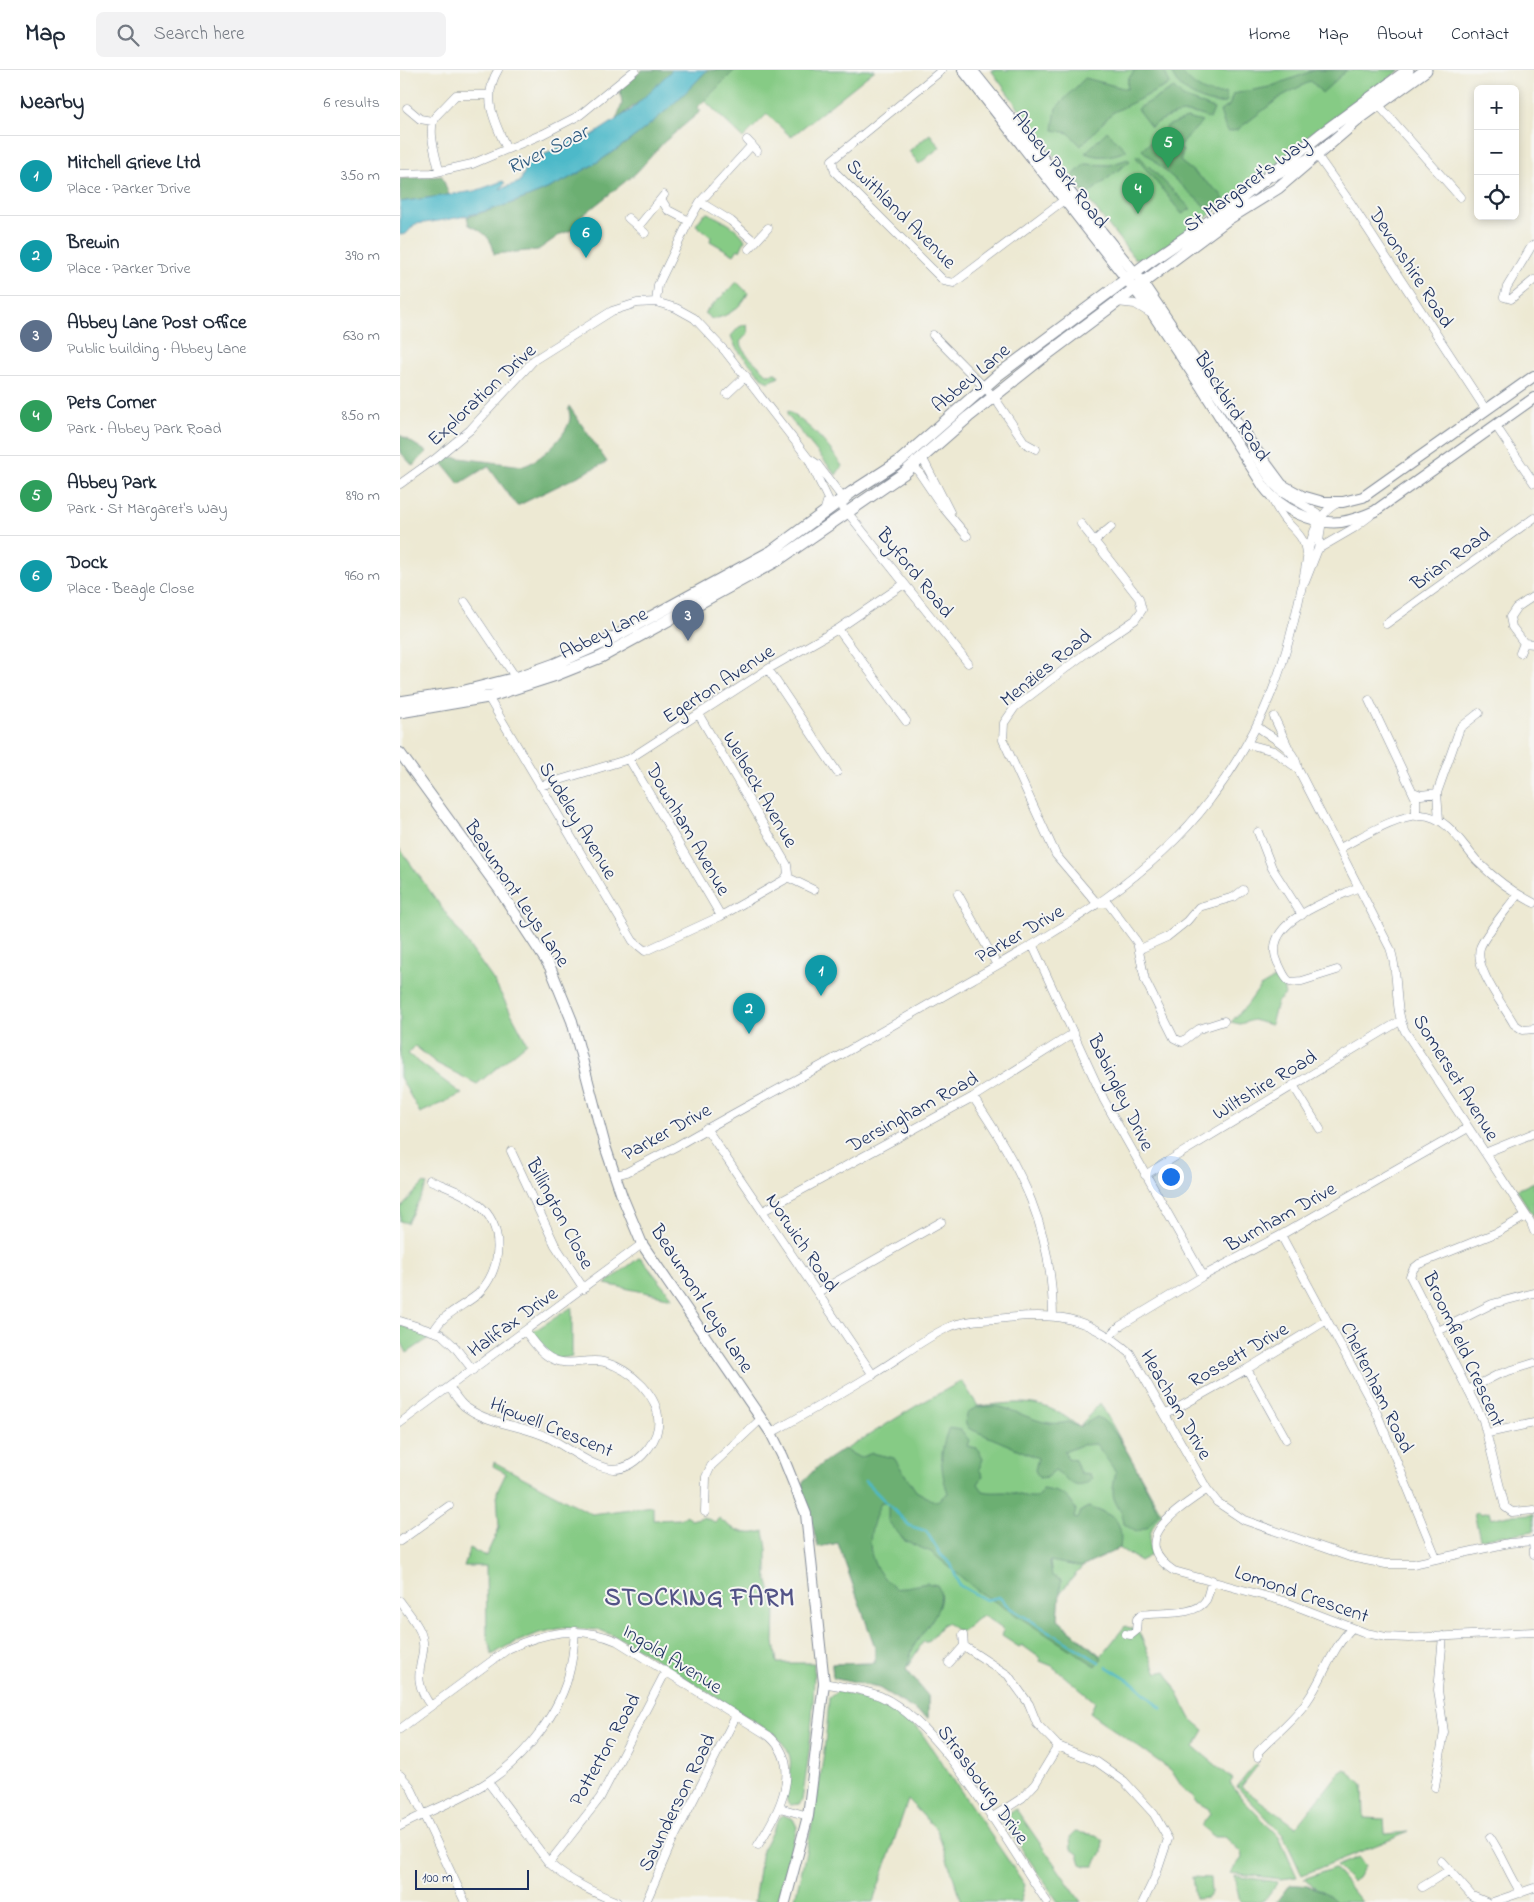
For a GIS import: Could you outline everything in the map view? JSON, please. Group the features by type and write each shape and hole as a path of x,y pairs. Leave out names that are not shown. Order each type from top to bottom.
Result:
{"main road":[{"name":"St Margaret's Way","path":"1134,281 1271,193 1317,156 1408,70"},
{"name":"St Margaret's Way","path":"1134,281 1309,144 1375,100 1426,70"},
{"name":"Abbey Lane","path":"400,712 488,697 556,675 601,657 778,560 841,503 860,501 880,490 994,397 1117,302 1134,281"},
{"name":"Abbey Lane","path":"400,702 457,693 516,678 605,642 772,551 900,461 966,405 984,386 1134,281"}],"street":[{"path":"498,70 489,95 491,112 507,149"},
{"path":"400,174 432,173 438,170 472,164 507,149 573,119 634,70"},
{"name":"Swithland Avenue","path":"942,70 835,155 831,163 835,172 947,283 956,281 1067,198"},
{"name":"Abbey Park Road","path":"963,70 1134,281"},
{"name":"Abbey Park Road","path":"972,70 1067,198"},
{"path":"438,170 432,121 456,95 489,95"},
{"path":"1375,100 1460,197"},
{"path":"407,108 420,119 432,121"},
{"name":"Devonshire Road","path":"1309,144 1350,202 1486,410"},
{"path":"656,302 658,285 688,221 700,202 752,145"},
{"path":"1259,183 1280,174 1311,154 1317,156"},
{"path":"638,227 663,197 668,210 688,221"},
{"path":"700,202 731,221 755,242"},
{"path":"628,218 645,233"},
{"path":"749,249 768,228"},
{"path":"1534,245 1507,287 1504,297 1511,299 1534,280"},
{"name":"Blackbird Road","path":"1134,281 1152,314 1271,496 1288,509 1320,519 1339,522 1355,519 1375,511 1534,398"},
{"name":"Blackbird Road","path":"1134,281 1226,404 1251,443 1282,484 1308,498 1324,502 1338,502 1363,497 1534,376"},
{"name":"Exploration Drive","path":"400,484 435,459 470,430 534,360 612,311 637,303 656,302 676,308 694,318 710,333 746,376 841,503"},
{"path":"1117,302 1135,304 1152,314"},
{"path":"933,335 994,397 1025,443 1036,448"},
{"path":"727,394 746,376"},
{"path":"1216,410 1226,404"},
{"path":"1486,410 1534,484"},
{"path":"922,441 917,460 941,505 950,514"},
{"name":"Blackbird Road","path":"1251,443 1253,453 1273,484 1296,502 1313,509 1320,519"},
{"name":"Exploration Drive","path":"808,458 817,464 841,503"},
{"path":"900,461 917,460"},
{"path":"917,460 950,514 967,536"},
{"name":"Parker Drive","path":"1271,496 1284,519 1299,533 1305,545 1306,563"},
{"name":"Parker Drive","path":"616,1175 627,1172 844,1054 1033,946 1102,902 1153,861 1180,835 1208,803 1258,727 1284,662 1314,532 1326,510 1338,502"},
{"name":"Byford Road","path":"841,503 968,663"},
{"path":"1318,549 1354,528 1375,511"},
{"name":"Brian Road","path":"1386,624 1534,518"},
{"name":"Parker Drive","path":"1302,587 1310,574 1318,549 1321,527 1320,519"},
{"name":"Menzies Road","path":"1081,524 1093,542 1139,598 1142,604 1140,615 1015,707 1004,723 1002,735 1009,756 1056,855 1095,901 1102,902"},
{"path":"1093,542 1111,528"},
{"name":"Egerton Avenue","path":"540,786 629,759 768,669 838,629 904,584"},
{"path":"1534,596 1516,608 1510,617 1512,627 1524,643 1534,644"},
{"path":"465,602 516,678"},
{"path":"838,629 906,721"},
{"path":"1520,653 1524,643"},
{"path":"768,669 837,772"},
{"name":"Sudeley Avenue","path":"488,697 633,941 640,949 650,950 721,916"},
{"path":"1369,700 1416,799 1416,816"},
{"path":"1439,820 1437,793 1460,728 1479,713"},
{"name":"Welbeck Avenue","path":"699,715 787,865 786,879"},
{"name":"Somerset Avenue","path":"1274,717 1289,750 1297,760 1298,768 1340,848 1394,960 1400,1021 1411,1042 1531,1223"},
{"name":"Somerset Avenue","path":"1258,727 1289,750"},
{"name":"Somerset Avenue","path":"1248,744 1274,751 1298,768"},
{"name":"Beaumont Leys Lane","path":"400,753 499,889 538,948 558,984 575,1030 597,1121 622,1196 642,1244 770,1433 784,1457 806,1514 824,1683 808,1816 785,1902"},
{"name":"Downham Avenue","path":"629,759 721,916"},
{"path":"1413,792 1421,795 1437,793"},
{"path":"1340,848 1380,828 1416,816 1427,816 1439,820 1479,863 1518,894 1534,903"},
{"path":"1258,832 1272,868 1302,915"},
{"path":"721,916 786,879 814,890"},
{"path":"1337,970 1296,983 1286,980 1275,957 1274,944 1280,930 1302,915 1359,887"},
{"path":"1140,949 1167,937 1187,921 1199,907 1234,897 1243,890"},
{"path":"958,894 997,965"},
{"path":"1518,894 1480,946 1478,958 1514,1024 1523,1030 1534,1029"},
{"path":"1102,902 1108,903 1140,949 1145,980 1174,1038 1182,1042 1199,1029 1224,1021"},
{"name":"Babingley Drive","path":"1033,946 1104,1100 1204,1276"},
{"name":"Wiltshire Road","path":"1145,1174 1400,1021"},
{"name":"Dersingham Road","path":"763,1211 973,1098 1074,1033"},
{"path":"1293,1085 1320,1129"},
{"path":"973,1098 1005,1144 1026,1186 1042,1231 1052,1281 1053,1316"},
{"name":"Norwich Road","path":"706,1128 872,1374"},
{"name":"Burnham Drive","path":"1110,1336 1120,1326 1204,1276 1281,1235 1468,1128"},
{"path":"1484,1153 1534,1133"},
{"name":"Billington Close","path":"511,1152 555,1245 584,1289"},
{"path":"430,1180 468,1198 485,1210 494,1229 497,1247 495,1266 486,1285 439,1322 434,1331"},
{"path":"818,1292 941,1222"},
{"name":"Broomfield Crescent","path":"1531,1223 1498,1232 1420,1264 1410,1272 1411,1280 1488,1433 1504,1507 1512,1512 1534,1510"},
{"name":"Cheltenham Road","path":"1281,1235 1376,1412 1436,1557"},
{"name":"Halifax Drive","path":"400,1423 584,1289 642,1244"},
{"path":"1438,1331 1492,1304 1534,1293"},
{"name":"Heacham Drive","path":"770,1433 947,1328 964,1322 1035,1314 1053,1316 1083,1323 1110,1336 1130,1353 1207,1489 1217,1502 1244,1520 1350,1557 1386,1564 1413,1564 1436,1557 1509,1543 1533,1541"},
{"path":"400,1320 434,1331 448,1340 473,1370"},
{"name":"Rossett Drive","path":"1165,1415 1247,1369 1327,1320"},
{"name":"Hipwell Crescent","path":"450,1388 467,1408 482,1416 525,1428 592,1462 614,1469 636,1460 644,1453 655,1437 658,1413 649,1393 630,1374 603,1362 559,1362 542,1353 525,1331"},
{"path":"1468,1390 1499,1374 1534,1363"},
{"path":"1247,1369 1286,1438"},
{"path":"705,1512 706,1477 711,1466 761,1419"},
{"path":"1488,1433 1534,1423"},
{"name":"Lomond Crescent","path":"1207,1489 1165,1520 1155,1536 1158,1555 1174,1571 1283,1601 1352,1628 1386,1637 1409,1638 1534,1632"},
{"path":"400,1541 449,1506"},
{"path":"1533,1541 1534,1554"},
{"path":"1125,1634 1132,1635 1136,1631 1137,1619 1141,1615 1174,1613 1202,1604 1206,1600 1212,1580"},
{"path":"400,1601 420,1631 422,1642 419,1688 431,1706"},
{"path":"1258,1757 1258,1752 1307,1702 1341,1639 1352,1628"},
{"path":"400,1826 488,1782 521,1752 538,1733 560,1700 570,1670 576,1631"},
{"name":"Ingold Avenue","path":"400,1729 508,1649 549,1634 576,1631 601,1634 617,1641 769,1736 780,1745 786,1758 787,1771 780,1808 758,1845"},
{"path":"949,1663 964,1646 963,1635"},
{"path":"1435,1787 1444,1732 1438,1690 1443,1636"},
{"path":"964,1646 1008,1674 1029,1704 1037,1724 1058,1746 1097,1762 1124,1781 1154,1814 1165,1831 1168,1840 1156,1875 1143,1902"},
{"name":"Potterton Road","path":"549,1863 600,1798 666,1672"},
{"name":"Strasbourg Drive","path":"824,1683 880,1696 916,1720 949,1756 1045,1899"},
{"name":"Saunderson Road","path":"646,1902 670,1846 736,1716"},
{"path":"991,1818 1022,1798 1035,1784 1058,1746"},
{"path":"400,1774 410,1786 422,1815 465,1902"},
{"path":"488,1782 549,1863 562,1875 595,1893 617,1902"},
{"path":"780,1808 808,1816"},
{"path":"1490,1837 1503,1857 1505,1867 1521,1893"},
{"path":"1442,1861 1448,1871 1472,1896 1486,1902"},
{"path":"1422,1887 1448,1871"},
{"path":"1493,1902 1534,1888"},
{"path":"591,1902 595,1893"},
{"path":"1035,1901 1045,1899"}],"green space":[{"path":"642,70 672,70 655,89 616,120 622,104 620,90"},
{"path":"707,70 735,70 697,108 701,111 664,142 636,173 582,216 577,221 575,229 561,234 538,250 494,254 492,244 486,236 469,225 467,217 506,205 554,186 602,159 647,127"},
{"path":"735,70 875,70 791,137 767,114 743,138 704,100"},
{"path":"991,70 1400,70 1234,198 1147,259 1134,258 1040,138"},
{"path":"1135,70 1164,70 1170,84 1112,113 1081,146 1069,133 1053,130 1056,108 1085,78 1127,89 1128,79"},
{"path":"1171,70 1180,70 1194,85 1206,92 1226,93 1226,103 1210,102 1192,95 1178,84"},
{"path":"1315,70 1347,70 1322,93 1311,81 1282,96 1237,130 1228,132 1226,130 1220,111 1229,106 1233,94 1269,87"},
{"path":"1174,88 1183,97 1214,109 1210,119 1187,113 1172,115 1151,127 1137,109"},
{"path":"1187,118 1202,122 1179,146 1183,151 1180,161 1221,194 1225,202 1211,212 1142,150 1167,126"},
{"path":"1107,131 1127,151 1106,156 1085,153"},
{"path":"930,134 940,147 919,164 909,151"},
{"path":"1138,155 1191,209 1182,214 1136,157"},
{"path":"1128,159 1130,161 1087,195 1072,176 1085,164 1110,165"},
{"path":"442,176 449,195 400,202 400,179"},
{"path":"708,213 729,224 742,235 745,240 740,251 738,249 734,255 710,241 711,237 696,225 704,214"},
{"path":"737,282 748,293 738,307 728,314 712,319 704,313"},
{"path":"747,324 748,333 740,342 746,354 767,374 776,373 779,377 769,382 764,380 736,348 731,336 739,327"},
{"path":"569,406 607,462 517,506 488,466 459,484 440,460 444,456 523,466 529,464 552,446 565,431 569,424"},
{"path":"788,411 811,429 831,450 842,466 836,475 787,415"},
{"path":"400,435 427,452 413,466 400,452"},
{"path":"400,849 494,981 527,1043 477,1084 436,1063 415,1046 408,1054 462,1094 420,1113 400,1077"},
{"path":"1277,977 1282,984 1285,995 1277,1002 1271,1025 1253,1020 1240,1024 1231,1022 1260,987"},
{"path":"1534,1182 1534,1217 1517,1190"},
{"path":"424,1183 427,1185 407,1223 400,1221 400,1208"},
{"path":"640,1257 673,1298 605,1284"},
{"path":"572,1307 572,1356 564,1358 551,1357 542,1350 531,1333"},
{"path":"400,1325 431,1337 407,1353 400,1339"},
{"path":"962,1381 978,1406 1020,1403 1043,1406 1066,1417 1079,1427 1100,1403 1162,1514 1150,1533 1151,1555 1140,1561 1119,1548 1082,1567 1059,1594 1058,1620 1101,1656 1125,1626 1139,1632 1157,1673 1166,1671 1191,1719 1204,1730 1194,1747 1233,1779 1230,1783 1243,1800 1279,1837 1297,1877 1281,1879 1230,1873 1242,1858 1241,1852 1225,1837 1215,1837 1201,1826 1210,1814 1209,1809 1195,1801 1194,1797 1184,1790 1171,1770 1090,1713 1095,1702 1052,1666 1040,1661 1040,1658 1022,1645 1019,1647 1002,1636 1004,1630 984,1616 959,1632 947,1623 943,1624 928,1642 923,1642 906,1669 928,1696 928,1718 879,1688 833,1678 832,1664 875,1663 875,1647 838,1543 821,1546 845,1450 916,1406"},
{"path":"977,1407 1001,1407 1035,1420 1051,1423 1068,1422 1079,1427 1097,1417 1105,1422 1123,1445 1159,1513 1148,1527 1136,1532 1124,1524 1122,1513 1113,1495 1116,1472 1096,1444 1082,1445 1064,1452 1068,1458 1075,1460 1080,1473 1090,1474 1092,1479 1086,1483 1081,1485 1073,1484 1055,1470 1047,1477 1039,1478 1035,1470 1038,1458 968,1428 965,1421 968,1412"},
{"path":"949,1428 961,1430 969,1440 967,1446 977,1448 983,1459 979,1469 983,1476 978,1484 983,1491 1008,1492 1032,1497 1037,1497 1043,1489 1059,1493 1070,1500 1076,1510 1074,1518 1078,1519 1081,1511 1088,1507 1111,1516 1118,1524 1121,1538 1120,1548 1082,1567 1050,1561 1052,1576 1061,1580 1058,1620 1102,1658 1096,1666 978,1591 931,1552 905,1541 888,1521 888,1503 881,1502 870,1538 870,1549 878,1569 896,1589 927,1583 937,1585 940,1592 940,1600 935,1615 915,1644 906,1670 928,1696 928,1718 879,1688 833,1678 832,1664 875,1663 875,1647 838,1543 818,1547 802,1484 816,1469 844,1449 860,1458 872,1453 894,1458 916,1491 936,1502 948,1493 943,1477 942,1452"},
{"path":"494,1462 592,1514 653,1506 653,1520 681,1519 687,1515 691,1520 703,1517 715,1522 719,1518 730,1526 746,1533 764,1531 767,1549 767,1578 775,1607 774,1642 777,1663 814,1663 809,1749 802,1800 799,1804 790,1805 787,1800 786,1789 790,1770 790,1758 785,1747 777,1737 628,1642 600,1630 562,1628 539,1633 507,1646 492,1655 487,1635 486,1566 464,1566 470,1548 486,1556 499,1528 497,1492 506,1473 493,1466"},
{"path":"1480,1512 1481,1514 1489,1512 1491,1519 1508,1515 1534,1514 1534,1531 1480,1539 1474,1513"},
{"path":"838,1691 880,1705 918,1728 1025,1885 1020,1902 962,1902 937,1830 908,1800 873,1902 797,1902 795,1898 807,1848 821,1773 829,1698"},
{"path":"1255,1764 1258,1765 1241,1787 1296,1827 1339,1773 1345,1769 1363,1784 1364,1818 1384,1819 1385,1834 1409,1832 1302,1875 1283,1835 1237,1787"},
{"path":"1016,1809 1081,1902 1058,1902 1004,1823 1005,1815"},
{"path":"783,1815 793,1819 797,1827 777,1902 754,1902 762,1850 780,1817"},
{"path":"1075,1832 1096,1835 1103,1840 1102,1852 1094,1866 1081,1864 1078,1854 1071,1849 1070,1837"},
{"path":"1359,1857 1365,1866 1358,1878 1352,1882 1336,1866"},
{"path":"1334,1868 1362,1902 1336,1902 1329,1895 1304,1879"},
{"path":"1234,1876 1278,1882 1263,1902 1240,1902"},
{"path":"1192,1877 1210,1878 1211,1893 1207,1898 1195,1899"},
{"path":"1289,1885 1302,1885 1320,1890 1336,1902 1276,1902"}],"water":[{"path":"672,70 707,70 677,101 645,129 576,175 538,193 499,207 458,217 415,224 406,234 400,235 400,202 475,191 503,181 505,183 500,189 520,182 528,163 579,137 588,138 631,110"}],"waterway":[{"path":"865,1481 910,1526 926,1531 941,1555 951,1564 959,1585 986,1600 999,1597 1010,1608 1099,1662"},
{"path":"1107,1667 1136,1685 1162,1709"}],"place":[{"name":"Abbey Park","path":"1168,168"},
{"name":"Pets Corner","path":"1138,214"},
{"name":"Dock","path":"586,258"},
{"name":"Abbey Lane Post Office","path":"688,641"},
{"name":"Mitchell Grieve Ltd","path":"821,996"},
{"name":"Brewin","path":"749,1034"}],"district":[{"name":"STOCKING FARM","path":"700,1596"}],"water label":[{"name":"River Soar","path":"547,149"}]}
